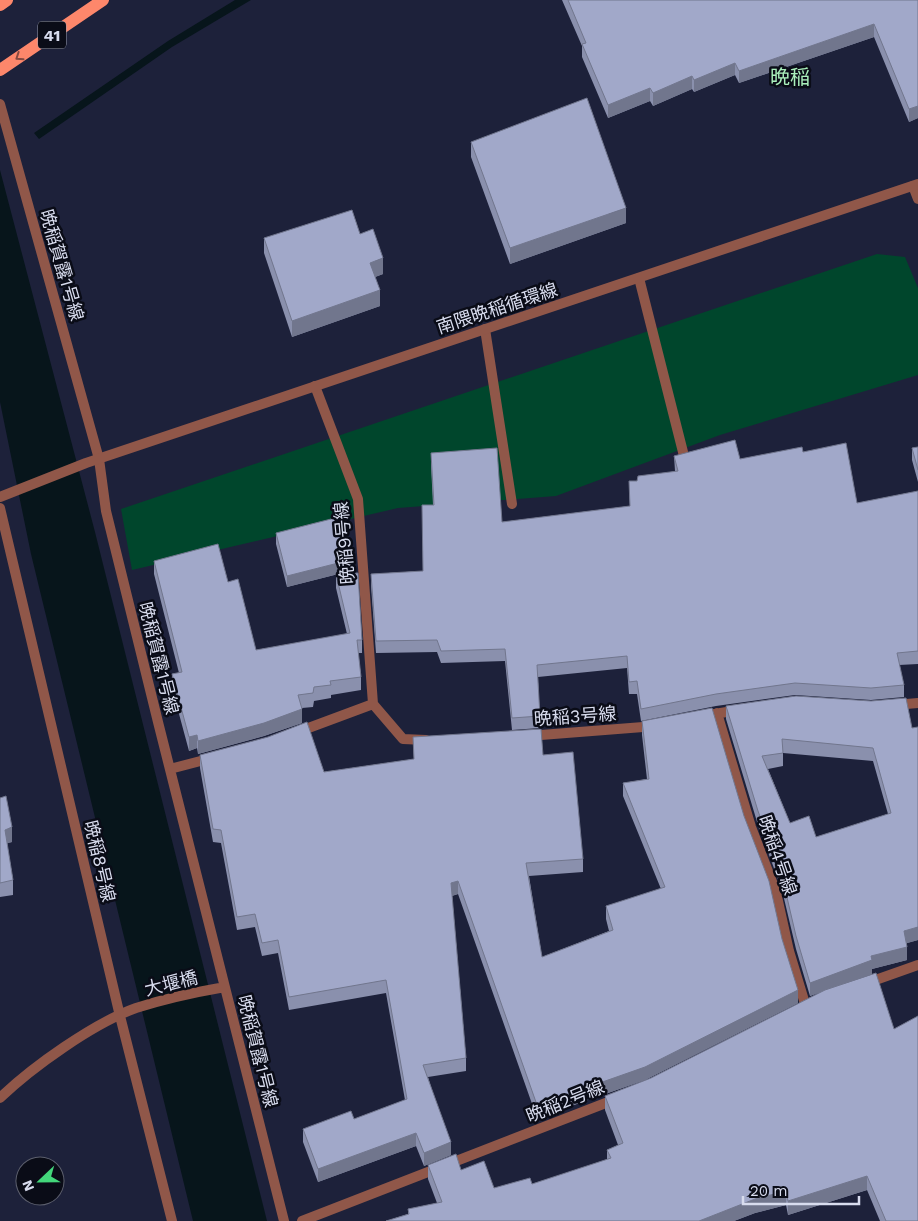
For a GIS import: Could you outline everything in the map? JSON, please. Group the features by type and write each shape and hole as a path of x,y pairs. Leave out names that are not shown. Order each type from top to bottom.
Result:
{"main road":[{"path":"0,5 6,0"},
{"name":"41","path":"0,70 103,0"}],"street":[{"name":"晩稲賀露1号線","path":"0,104 99,459 106,511 284,1221"},
{"name":"南隈晩稲循環線","path":"4,496 86,463 916,185"},
{"path":"916,185 918,199"},
{"path":"639,278 684,456"},
{"path":"485,329 512,504"},
{"name":"晩稲9号線","path":"315,386 358,500 373,704"},
{"name":"晩稲8号線","path":"0,508 120,1016 172,1221"},
{"path":"880,706 918,703"},
{"path":"283,737 373,704 403,739 434,740"},
{"path":"687,719 752,708"},
{"name":"晩稲4号線","path":"717,713 751,828 776,892 788,951 806,1007"},
{"name":"晩稲3号線","path":"520,736 607,732 668,724"},
{"path":"170,769 218,756"},
{"path":"859,986 918,965"},
{"name":"大堰橋","path":"0,1098 23,1075 109,1020 136,1008 225,987"},
{"name":"晩稲2号線","path":"302,1221 622,1096"}],"green space":[{"path":"877,254 905,257 918,288 918,375 720,435 556,496 398,508 132,570 121,509"}],"shaded area":[{"path":"235,0 251,0 172,47 39,139 34,133 168,41"},
{"path":"0,170 95,532 267,1221 193,1221 31,554 0,402"}],"building":[{"path":"568,0 918,0 918,106 909,109 874,24 739,71 735,63 694,80 692,76 653,93 650,88 608,105 582,44 586,43"},
{"path":"587,98 626,208 510,248 471,142"},
{"path":"352,210 360,234 373,229 383,258 370,263 380,290 292,321 264,238"},
{"path":"735,440 740,459 802,447 803,452 846,443 857,503 918,491 918,651 897,653 904,685 871,688 795,683 716,694 641,709 637,681 629,682 627,656 537,665 540,716 512,718 505,649 441,651 437,640 376,641 371,574 423,571 422,505 434,505 431,453 497,448 502,522 630,506 629,481 637,481 638,476 678,471 674,456"},
{"path":"918,447 918,470 912,448"},
{"path":"339,517 350,560 287,576 276,533"},
{"path":"218,544 228,582 238,579 256,650 350,633 336,574 358,573 362,640 357,640 361,677 330,681 331,685 314,687 313,693 298,695 302,709 264,723 198,741 197,735 189,737 172,674 182,672 154,561"},
{"path":"796,696 871,701 906,698 912,728 918,727 918,927 904,931 907,947 871,956 872,960 810,983 796,936 782,876 758,811 726,706","holes":["782,739 873,748 891,813 816,837 809,816 790,823 762,756 783,753"]},
{"path":"712,708 744,816 769,881 782,939 798,990 645,1067 537,1105 458,881 451,883 466,1058 423,1065 451,1142 424,1153 416,1133 318,1169 303,1129 351,1111 354,1119 407,1099 386,980 289,997 278,940 262,943 255,914 237,917 221,830 213,829 200,755 268,737 307,722 324,772 414,759 413,737 541,729 543,755 573,752 583,859 526,863 542,957 613,930 606,906 665,887 623,783 649,779 642,721"},
{"path":"6,796 12,827 5,830 13,880 0,883 0,798"},
{"path":"876,973 894,1029 918,1016 918,1221 886,1221 867,1176 788,1201 786,1191 755,1199 699,1221 386,1221 409,1214 408,1209 442,1202 428,1165 456,1154 461,1170 484,1161 494,1188 530,1178 532,1184 611,1158 607,1150 623,1143 605,1096 651,1078 825,990"}],"district":[{"name":"晩稲","path":"790,77"}]}
